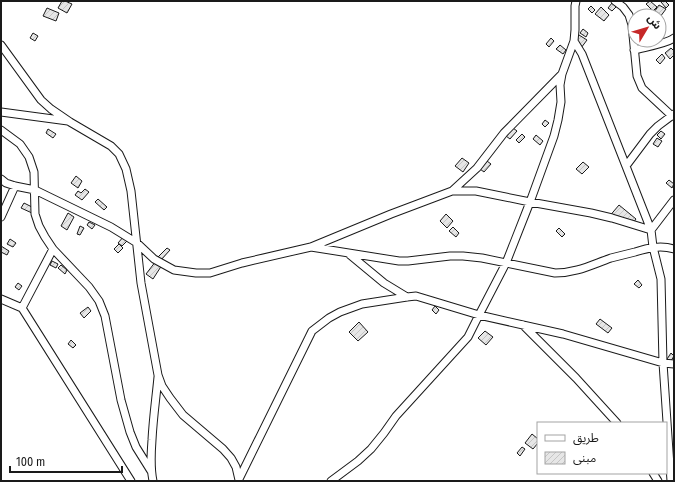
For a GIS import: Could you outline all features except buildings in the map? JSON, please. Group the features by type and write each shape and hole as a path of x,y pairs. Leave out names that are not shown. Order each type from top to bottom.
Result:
{"street":[{"path":"331,481 358,461 370,449 396,416 468,337 480,315 506,263 556,131 562,74 574,41 576,1"},
{"path":"615,1 623,7 629,15 632,26 637,76 642,88 673,115 650,134 626,166"},
{"path":"634,50 672,40 674,38"},
{"path":"574,41 582,54 626,166 650,230 654,247 661,279 663,363 671,481"},
{"path":"1,45 41,100 70,122 111,146 119,154 126,169 131,191 141,283 158,375 162,386 183,415 223,449 231,458 236,467 239,480"},
{"path":"452,191 477,168 504,133 562,74"},
{"path":"1,112 70,122"},
{"path":"1,130 20,144 29,157 34,172 35,214 39,226 53,249 90,287 99,301 105,316 121,400 130,432 136,448 151,471"},
{"path":"1,179 6,183 15,186 35,190 111,227 137,243 154,259 174,270 196,273 210,273 242,263 311,247 452,191 476,191 591,213 650,230"},
{"path":"1,218 15,186"},
{"path":"650,230 674,200"},
{"path":"311,247 404,261 450,256 482,258 555,273 576,271 612,258 654,247 674,249"},
{"path":"22,308 53,249"},
{"path":"348,253 384,282 407,296"},
{"path":"239,480 312,331 329,318 340,312 362,304 407,296 416,296 480,315 571,336 663,363 674,364"},
{"path":"1,299 22,308 131,481"},
{"path":"523,324 576,378 616,422"},
{"path":"153,481 151,471 153,425 158,375"}]}
